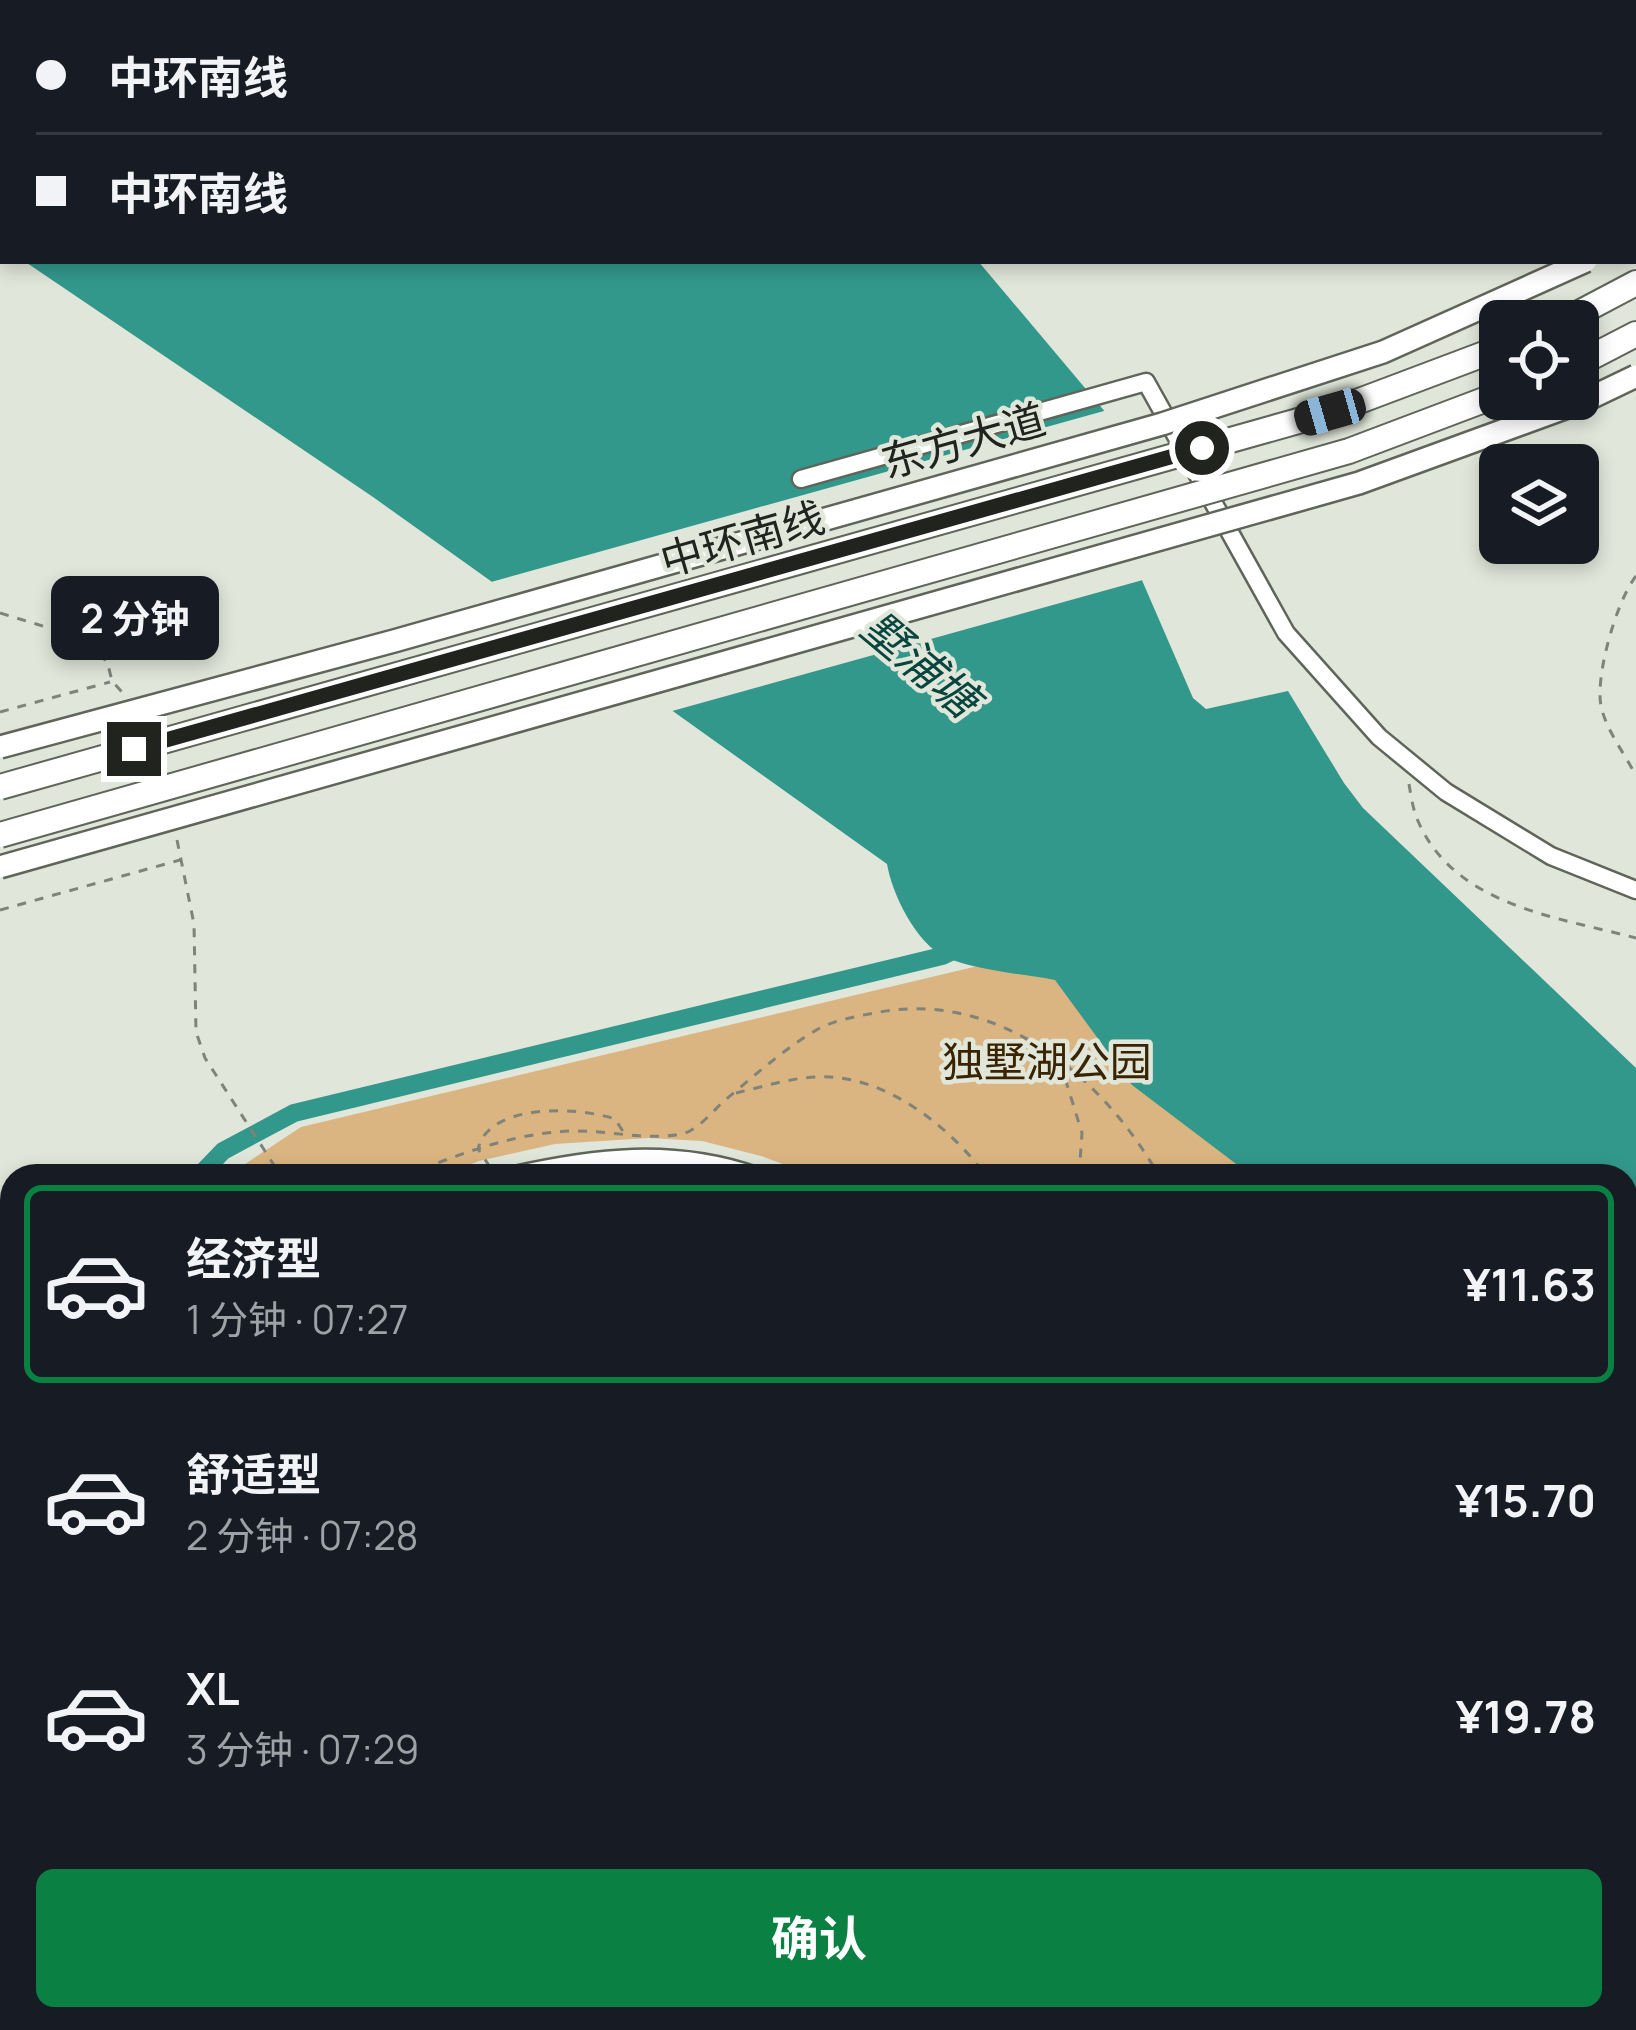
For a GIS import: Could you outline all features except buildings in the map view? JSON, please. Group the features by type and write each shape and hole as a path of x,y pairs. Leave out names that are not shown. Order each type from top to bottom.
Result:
{"highway":[{"path":"1599,303 1636,283"},
{"path":"1599,353 1636,334"},
{"name":"中环南线","path":"0,787 1330,412 1479,356"},
{"name":"中环南线","path":"0,835 1349,452 1479,402"}],"main road":[{"name":"东方大道","path":"0,747 1162,424 1383,352 1579,264"},
{"path":"0,867 1360,483 1584,401 1636,376"}],"street":[{"path":"801,479 1146,382 1286,633 1378,736 1446,792 1551,856 1636,890"},
{"path":"566,1164 656,1155 721,1164"}],"path":[{"path":"1636,576 1612,630 1600,704 1636,776"},
{"path":"0,712 112,681"},
{"path":"1408,782 1418,821 1446,862 1474,886 1513,905 1636,938"},
{"path":"0,910 182,860"},
{"path":"437,1164 529,1135 573,1131 685,1134 818,1029 848,1018 904,1009 959,1012 994,1022 1058,1059 1114,1108 1152,1164"},
{"path":"1058,1059 1082,1132 1080,1164"},
{"path":"734,1093 829,1077 858,1082 954,1135 977,1164"},
{"path":"478,1149 483,1135 500,1122 578,1109 615,1119 627,1151"},
{"path":"239,1114 272,1164"},
{"path":"478,1149 487,1164"}],"green space":[{"name":"独墅湖公园","path":"1033,940 1333,1164 783,1164 702,1141 649,1138 555,1144 471,1164 245,1164 301,1127 982,965"}],"water":[{"name":"墅浦塘","path":"28,264 981,264 1133,445 1032,467 1052,544 1128,548 1193,698 1206,709 1288,691 1363,808 1636,1068 1636,1164 1236,1164 1132,1085 1055,980 970,965 934,950 907,916 887,864 373,497"}],"pier":[{"path":"1111,409 1138,441 1137,449 1039,471 1057,538 1128,542 1150,578 665,713 484,584"}],"waterway":[{"path":"211,1164 223,1151 294,1113 942,956 963,946"}],"route":[{"path":"134,749 1202,448"}]}
